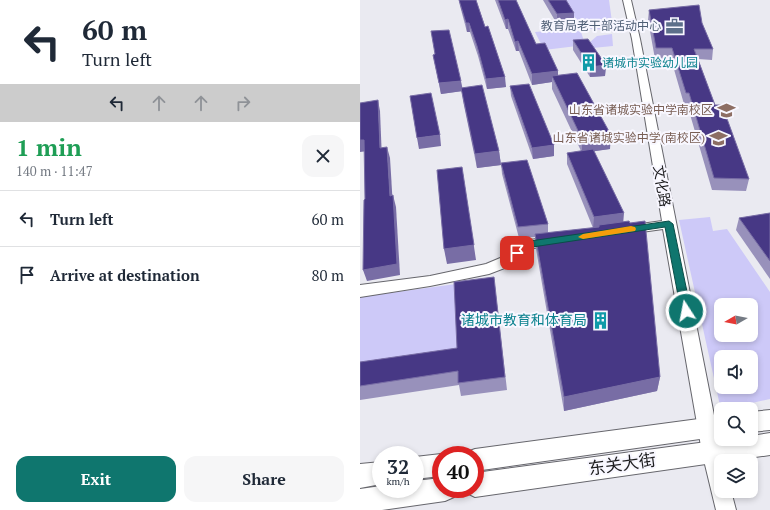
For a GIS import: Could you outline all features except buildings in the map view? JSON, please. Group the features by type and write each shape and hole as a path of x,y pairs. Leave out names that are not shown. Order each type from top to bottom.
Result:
{"main road":[{"path":"758,421 770,420"},
{"name":"东关大街","path":"484,459 714,427"},
{"name":"东关大街","path":"484,484 770,444"},
{"path":"360,476 372,474"},
{"path":"360,501 432,491"}],"street":[{"name":"文化路","path":"627,0 636,39 669,224 714,423"},
{"path":"615,232 669,224"},
{"path":"360,291 430,282 489,269 510,260 523,245 569,238"},
{"name":"文化路","path":"714,433 711,452 714,463"},
{"name":"文化路","path":"723,498 726,510"}],"shaded area":[{"path":"564,0 609,0 613,29 587,28 578,22"},
{"path":"571,29 581,32 584,41 577,46 544,50 535,32"},
{"path":"612,34 613,46 582,49 597,36"},
{"path":"710,217 713,231 727,229 770,292 770,399 757,402 719,402 717,394 758,394 758,350 714,350 714,378 679,220"},
{"path":"456,284 460,360 360,376 360,297"}],"slow traffic":[{"path":"583,237 631,229"}],"place":[{"name":"教育局老干部活动中心","path":"674,26"},
{"name":"诸城市实验幼儿园","path":"589,63"},
{"name":"山东省诸城实验中学南校区","path":"726,110"},
{"name":"山东省诸城实验中学(南校区)","path":"718,138"},
{"name":"诸城市教育和体育局","path":"600,320"}],"route":[{"path":"517,253 523,245 669,224 686,311"}]}
